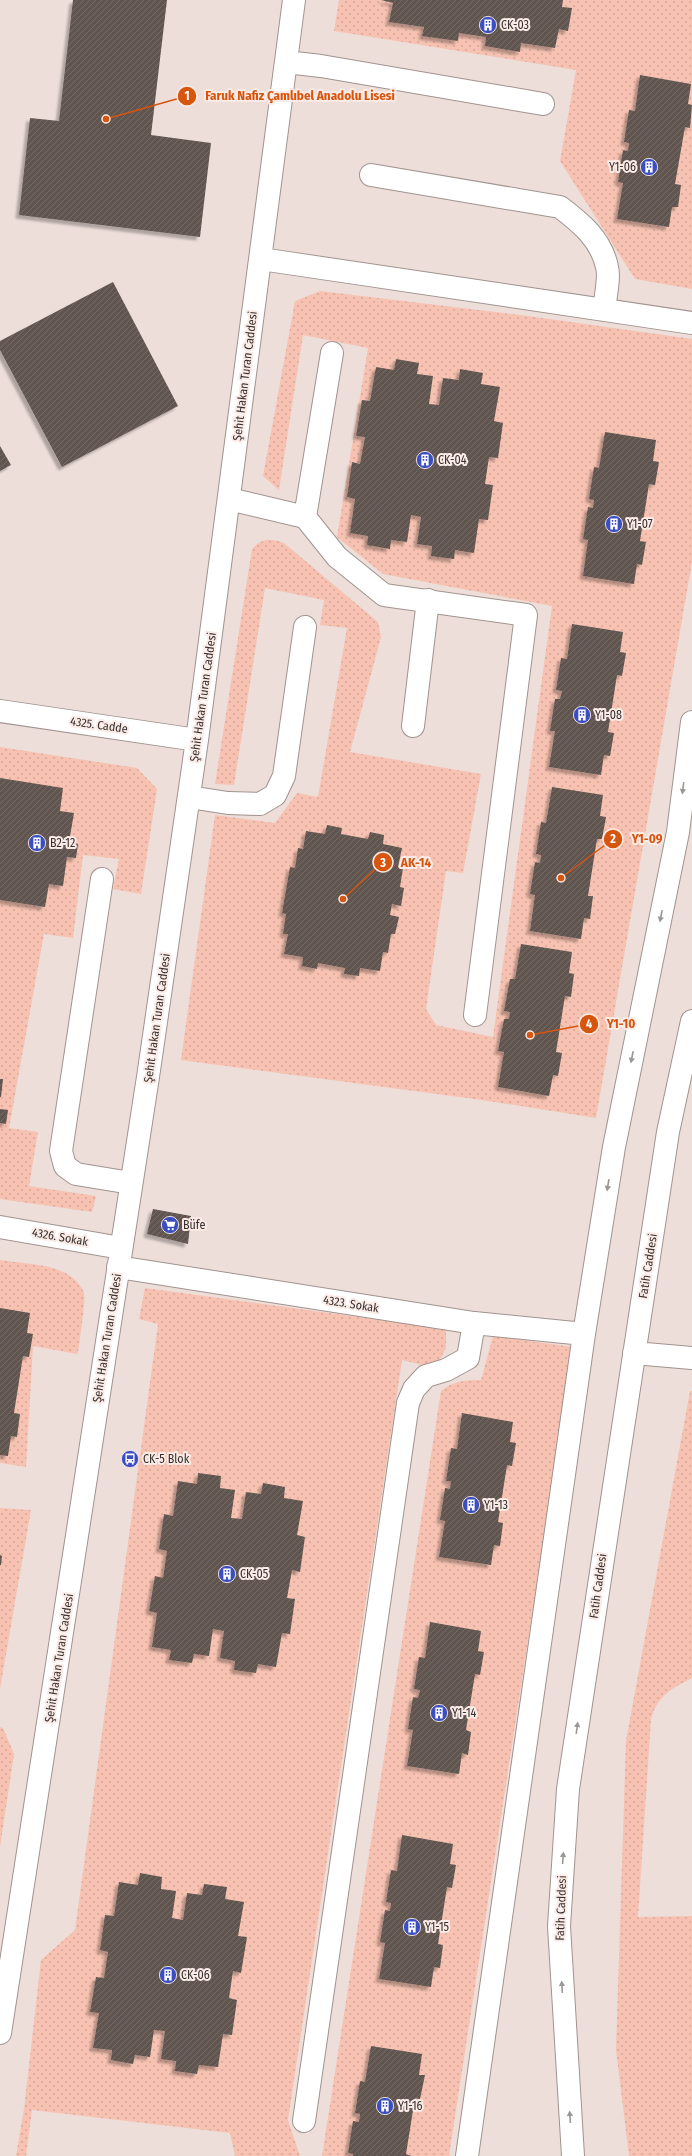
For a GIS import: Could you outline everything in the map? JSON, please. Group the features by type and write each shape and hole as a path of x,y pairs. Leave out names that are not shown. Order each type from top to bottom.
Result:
{"street":[{"name":"Şehit Hakan Turan Caddesi","path":"0,2033 120,1258 189,797 294,0"},
{"path":"286,62 321,66 543,104"},
{"path":"371,175 560,207 583,224 600,250 607,268 604,310"},
{"path":"261,259 692,323"},
{"path":"305,516 332,353"},
{"path":"229,499 305,516 337,557 384,595 526,615 475,1015"},
{"path":"413,726 428,600"},
{"path":"189,797 228,803 260,804 275,794 284,776 305,627"},
{"name":"4325. Cadde","path":"0,711 197,740"},
{"path":"466,2156 584,1334 614,1147 678,832 692,722"},
{"path":"102,879 61,1151 65,1166 76,1174 131,1183"},
{"name":"Fatih Caddesi","path":"573,2156 559,1926 568,1789 668,1132 692,1022"},
{"name":"4326. Sokak","path":"0,1227 120,1258"},
{"name":"4323. Sokak","path":"120,1258 474,1323 584,1334"},
{"path":"304,2121 408,1403 414,1389 426,1376 446,1370 468,1358 474,1323"},
{"path":"634,1353 692,1358"}],"shaded area":[{"path":"339,0 692,0 692,289 635,279 560,161 576,70 334,31"},
{"path":"320,291 528,316 692,339 692,562 596,1118 482,1100 181,1060 215,815 275,823 297,793 318,797 347,628 320,625 324,600 265,588 234,785 215,784 252,549 259,543 266,540 274,540 284,543 378,622 381,637 350,752 481,774 463,873 446,871 426,1009 436,1025 493,1037 552,606 383,574 337,537 368,348 303,335 279,490 263,476 295,301"},
{"path":"0,747 137,768 157,789 141,894 113,889 119,859 83,855 73,938 44,934 9,1128 38,1132 29,1186 96,1196 92,1212 0,1199"},
{"path":"0,1260 35,1264 59,1270 70,1275 78,1283 84,1293 78,1354 33,1346 26,1467 0,1463"},
{"path":"145,1288 446,1329 446,1348 435,1368 402,1360 288,2120 300,2156 235,2156 230,2133 32,2110 26,2156 16,2156 24,2109 41,1960 75,1930 158,1324 139,1319"},
{"path":"493,1336 573,1347 449,2156 322,2156 441,1391 450,1385 460,1382 481,1380"},
{"path":"690,1391 692,1391 692,1678 672,1689 662,1698 657,1704 651,1719 638,1917 692,1916 692,2156 629,2156 616,2050 626,1741"},
{"path":"0,1508 31,1510 0,1689"},
{"path":"0,1727 3,1728 14,1754 0,1847"}],"building":[{"path":"73,0 167,0 151,135 211,143 200,237 19,215 30,118 59,121"},
{"name":"CK-03","path":"381,0 563,0 562,7 572,8 568,31 559,29 555,48 521,43 520,52 485,46 486,37 459,33 458,41 422,36 424,27 389,22 393,3"},
{"name":"Y1-06","path":"640,75 691,84 688,104 692,105 690,128 685,127 675,184 681,185 678,207 672,207 669,227 617,219 623,183 618,182 623,150 628,151 629,143 624,142 629,110 635,111"},
{"path":"113,282 178,406 62,467 0,350 0,341"},
{"name":"CK-04","path":"396,359 419,363 417,374 433,376 429,404 439,405 443,378 459,380 460,369 483,373 481,384 500,387 494,421 503,423 498,458 489,457 485,484 493,485 488,520 479,519 474,553 455,550 454,559 431,556 432,546 417,544 421,517 411,515 407,542 391,540 390,549 367,545 368,536 350,533 355,499 347,497 352,462 360,464 365,437 356,436 362,400 370,401 376,367 394,370"},
{"name":"Y1-07","path":"605,432 656,440 653,461 659,462 655,485 649,484 640,541 646,542 642,565 637,564 634,584 583,576 588,540 583,539 588,507 593,508 594,500 589,499 594,467 599,468"},
{"path":"0,446 11,465 0,471"},
{"name":"Y1-08","path":"572,624 623,632 620,652 626,653 622,676 617,675 608,732 614,733 610,756 604,755 601,775 549,767 555,731 550,731 555,699 560,699 562,691 556,690 561,658 567,659"},
{"name":"B2-12","path":"0,778 63,788 60,811 74,813 69,842 78,844 76,858 67,857 63,886 49,884 45,907 0,900"},
{"path":"552,787 603,795 600,816 606,817 602,839 597,839 588,896 593,896 590,919 584,918 581,939 530,931 535,895 530,894 535,862 540,863 541,855 536,854 541,822 546,823"},
{"path":"327,825 342,828 341,834 368,839 370,832 384,835 383,844 402,848 398,867 403,868 400,887 404,888 401,906 392,904 390,915 399,917 395,934 391,934 388,953 383,952 380,971 360,968 359,976 344,974 345,968 318,963 317,969 302,966 303,957 284,954 288,934 283,934 286,914 282,913 290,867 295,868 298,848 303,849 306,831 325,834"},
{"path":"521,944 572,952 569,973 574,974 571,997 565,996 556,1052 562,1053 558,1076 553,1075 549,1096 498,1087 504,1052 498,1051 504,1019 509,1019 510,1012 504,1011 510,979 515,979"},
{"path":"0,1079 3,1079 1,1097 0,1097"},
{"path":"0,1109 8,1110 6,1124 0,1123"},
{"name":"Büfe","path":"153,1209 191,1216 188,1244 147,1234"},
{"path":"0,1308 30,1313 27,1333 33,1334 29,1357 23,1356 14,1413 20,1414 17,1437 11,1436 8,1456 0,1455"},
{"name":"Y1-13","path":"462,1413 513,1422 510,1442 516,1443 512,1466 507,1465 498,1522 503,1523 500,1546 494,1545 491,1565 439,1557 445,1521 440,1520 445,1488 450,1489 451,1481 446,1481 451,1448 457,1449"},
{"name":"CK-05","path":"198,1473 221,1476 220,1488 235,1490 231,1518 242,1519 246,1492 261,1494 263,1483 285,1487 284,1498 303,1501 297,1535 305,1537 300,1572 292,1570 287,1598 295,1599 290,1634 282,1633 276,1667 258,1664 256,1673 234,1670 235,1661 220,1658 224,1631 213,1629 209,1656 194,1654 192,1663 169,1660 171,1650 152,1647 157,1613 149,1611 155,1576 163,1578 167,1551 159,1549 164,1514 173,1516 178,1481 197,1484"},
{"path":"0,1555 2,1556 1,1565 0,1565"},
{"name":"Y1-14","path":"430,1622 481,1631 478,1651 484,1652 480,1675 475,1674 466,1730 471,1732 468,1755 462,1753 459,1774 407,1766 413,1730 408,1729 413,1697 418,1698 420,1690 414,1689 419,1657 425,1658"},
{"name":"Y1-15","path":"402,1835 453,1844 450,1864 456,1865 452,1888 447,1887 438,1944 443,1945 440,1968 434,1967 431,1987 379,1979 385,1943 380,1942 385,1910 390,1911 391,1903 386,1902 391,1870 397,1871"},
{"name":"CK-06","path":"140,1873 162,1877 161,1889 176,1891 172,1918 183,1920 187,1893 202,1895 204,1884 227,1887 225,1899 244,1902 238,1936 247,1937 241,1973 233,1971 229,1998 237,2000 232,2035 223,2034 218,2067 199,2065 197,2074 175,2071 176,2061 161,2059 165,2031 154,2030 150,2057 135,2055 133,2064 111,2060 112,2050 93,2048 99,2013 90,2012 96,1977 104,1978 108,1952 100,1950 105,1915 114,1916 119,1882 138,1885"},
{"name":"Y1-16","path":"371,2046 422,2054 419,2075 425,2075 420,2099 415,2098 406,2154 411,2156 353,2156 353,2154 348,2153 353,2121 359,2122 360,2114 355,2113 360,2081 365,2082"}],"place":[{"name":"CK-03","path":"488,25"},
{"name":"Faruk Nafiz Çamlıbel Anadolu Lisesi","path":"106,119"},
{"name":"Y1-06","path":"649,167"},
{"name":"CK-04","path":"425,460"},
{"name":"Y1-07","path":"614,524"},
{"name":"Y1-08","path":"582,715"},
{"name":"B2-12","path":"37,843"},
{"name":"Y1-09","path":"561,878"},
{"name":"AK-14","path":"343,899"},
{"name":"Y1-10","path":"530,1035"},
{"name":"Büfe","path":"170,1225"},
{"name":"CK-5 Blok","path":"130,1459"},
{"name":"Y1-13","path":"471,1505"},
{"name":"CK-05","path":"227,1574"},
{"name":"Y1-14","path":"439,1713"},
{"name":"Y1-15","path":"412,1927"},
{"name":"CK-06","path":"168,1975"},
{"name":"Y1-16","path":"385,2106"}]}
